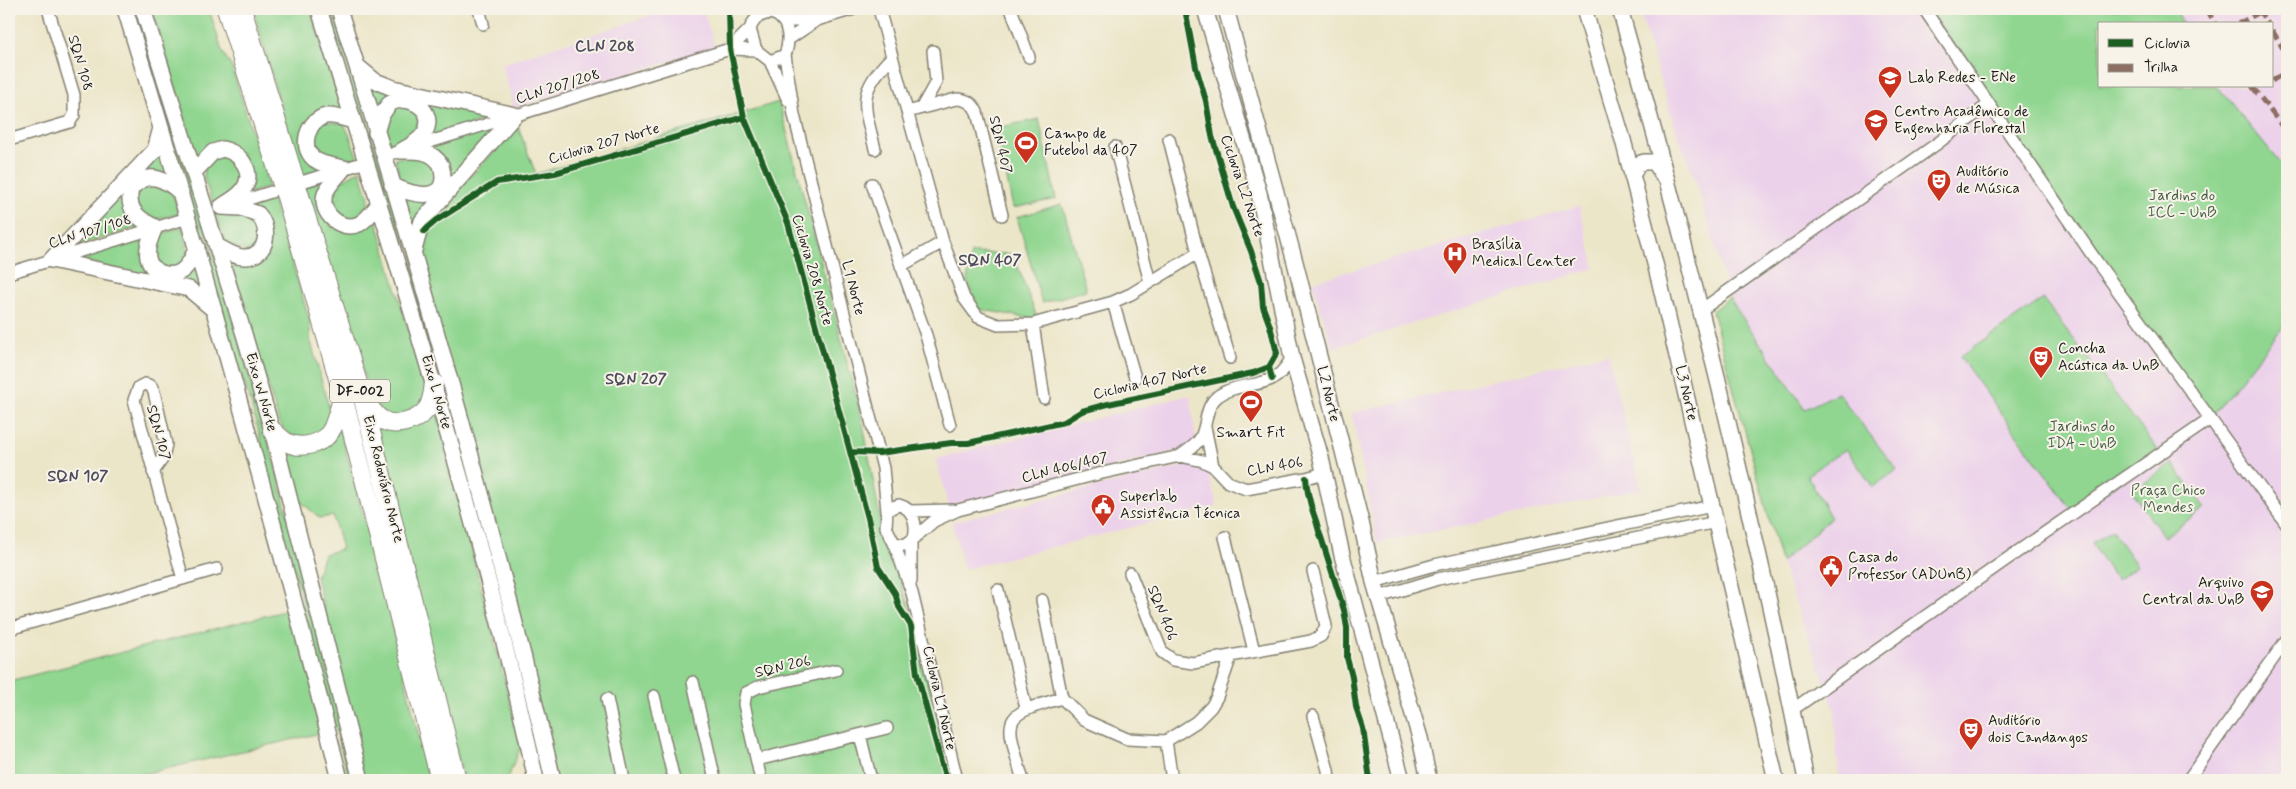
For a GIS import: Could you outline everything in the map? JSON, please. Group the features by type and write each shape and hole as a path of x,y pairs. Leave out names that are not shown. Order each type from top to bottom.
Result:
{"highway":[{"name":"Eixo Rodoviário Norte","path":"230,11 343,396 440,780"},
{"name":"Eixo Rodoviário Norte","path":"230,11 362,399 457,780"},
{"path":"362,399 384,421 406,422 426,411 432,398 434,384"},
{"path":"272,430 288,442 301,446 318,442 328,436 333,428 343,396"}],"main road":[{"name":"Eixo W Norte","path":"125,9 162,127 215,310 317,684 340,780"},
{"name":"Eixo W Norte","path":"143,9 272,430 361,780"},
{"name":"Eixo L Norte","path":"318,9 434,384 498,622 536,780"},
{"name":"Eixo L Norte","path":"339,9 414,252 462,422 520,640 553,780"},
{"name":"L2 Norte","path":"1205,9 1260,193 1292,358 1324,473 1336,530 1402,780"},
{"name":"L2 Norte","path":"1226,9 1308,316 1361,522 1374,582 1420,738 1428,780"},
{"name":"L3 Norte","path":"1584,9 1623,140 1661,288 1776,780"},
{"path":"1620,9 1701,310 1792,710 1806,780"},
{"path":"357,66 375,81 393,88 515,115 422,221 417,234 414,252"},
{"path":"376,133 389,104 405,99 417,103 424,111 427,128 414,144 397,152"},
{"path":"351,166 321,163 310,154 307,144 308,132 312,124 328,116 353,121"},
{"path":"51,260 155,150 162,127"},
{"path":"1623,140 1634,151 1645,152 1651,147 1654,132"},
{"path":"194,172 213,152 223,149 238,154 247,169 246,185 242,192 221,207"},
{"path":"392,185 404,192 427,196 434,192 442,183 442,165 430,154 424,151 397,152"},
{"path":"1632,176 1638,164 1655,162 1668,189"},
{"path":"351,166 325,195 325,204 331,217 342,225 354,225 361,223 379,204"},
{"path":"181,193 160,178 152,177 139,181 131,189 129,198 133,210 140,219 155,227 147,257 150,265 155,270 170,274 179,273 190,262 197,247"},
{"path":"217,246 246,257 256,254 265,243 266,226 258,214 241,208 221,207"},
{"path":"51,260 189,289 215,310"},
{"path":"1285,324 1287,318 1295,315 1308,316"},
{"path":"1336,530 1345,537 1353,536 1359,533 1361,522"}],"street":[{"name":"SQN 108","path":"9,140 70,122 74,116 74,95 48,9"},
{"path":"479,9 484,24"},
{"path":"784,21 817,20 854,9"},
{"path":"878,9 943,242 964,298 974,313 998,325 1034,324 1113,302 1131,294 1198,253"},
{"path":"1012,9 1029,57"},
{"path":"1924,9 2097,262 2287,525"},
{"path":"768,11 777,14 784,21 789,39 785,55 770,61 756,50 752,19 768,11"},
{"name":"CLN 207/208","path":"730,49 752,19"},
{"path":"789,39 817,20"},
{"name":"CLN 207/208","path":"397,152 730,49 756,50"},
{"path":"922,107 936,82 933,51"},
{"name":"L1 Norte","path":"785,55 794,115 883,468 887,511"},
{"path":"875,149 865,108 865,96 876,73 891,58"},
{"name":"L1 Norte","path":"770,61 794,115"},
{"name":"SQN 407","path":"907,112 960,99 974,107 1002,215"},
{"path":"1701,310 1990,104"},
{"path":"1169,139 1198,253 1230,358"},
{"path":"1115,147 1150,282"},
{"path":"305,181 351,166"},
{"path":"872,184 926,335 950,425"},
{"path":"221,207 270,192"},
{"name":"CLN 107/108","path":"9,273 181,220"},
{"path":"901,266 943,242"},
{"path":"1113,302 1135,378"},
{"path":"1034,324 1044,398"},
{"path":"1180,456 1200,439 1210,406 1218,397 1231,390 1272,379 1280,374 1292,358"},
{"name":"SQN 107","path":"153,472 164,458 166,444 154,392 150,386 145,384 139,387 134,400 153,472 183,579"},
{"path":"1792,710 2017,552 2210,420"},
{"path":"1205,427 1213,466"},
{"name":"CLN 406","path":"1180,456 1196,458 1213,466 1228,482 1246,489 1324,473"},
{"name":"CLN 406/407","path":"913,540 934,521 958,510 1098,474 1180,456"},
{"name":"L1 Norte","path":"883,468 904,508"},
{"path":"912,593 915,520 904,508 893,506 887,511 886,527 894,543 912,593 957,780"},
{"path":"1374,582 1434,566 1712,506"},
{"name":"CLN 406/407","path":"904,508 958,510"},
{"path":"1379,597 1438,579 1717,522"},
{"path":"1225,537 1254,651"},
{"path":"894,543 905,546 913,540"},
{"path":"9,629 217,569"},
{"name":"SQN 406","path":"1130,573 1162,652 1167,657 1193,663 1311,641 1324,633 1326,626 1324,614 1313,571"},
{"path":"998,590 1026,708"},
{"path":"1042,600 1062,698 1084,720 1104,730 1133,740 1166,741 1188,728 1211,706 1217,697 1231,656"},
{"path":"2188,780 2287,639"},
{"name":"SQN 206","path":"761,780 744,704 746,693 758,687 836,670"},
{"path":"693,682 715,780"},
{"path":"654,696 674,780"},
{"path":"1022,777 1010,729 1013,718 1026,708 1062,698"},
{"path":"606,699 624,780"},
{"path":"1313,716 1328,770 1328,780"},
{"path":"757,760 887,728"},
{"path":"860,735 871,780"},
{"path":"1166,741 1172,780"}],"shaded area":[{"path":"671,9 703,9 715,48 514,108 502,64"},
{"path":"1639,9 2287,9 2287,780 1840,780 1836,748 1835,711 1781,562 1767,505 1732,306 1696,181 1673,122"},
{"name":"Brasília Medical Center","path":"1579,206 1595,268 1333,348 1312,282"},
{"path":"1608,354 1641,489 1377,543 1352,413"},
{"path":"1190,395 1196,440 1184,449 949,508 936,459"},
{"path":"1191,464 1207,467 1217,506 964,569 952,522"}],"green space":[{"path":"130,9 137,9 225,292 277,473 355,780 349,780 255,418"},
{"path":"152,9 209,9 222,51 232,68 269,187 243,195 243,153 198,161"},
{"path":"253,9 310,9 344,115 337,113 302,138 329,168 301,177"},
{"path":"325,9 332,9 432,330 546,780 540,780"},
{"name":"Jardins do ICC - UnB","path":"1929,9 2175,9 2182,22 2098,22 2098,88 2219,88 2287,172 2287,322 2209,420"},
{"path":"363,75 498,116 425,139 428,133 414,98 379,113"},
{"path":"406,102 423,120 416,136 391,148 385,129 387,113"},
{"path":"779,102 863,423 887,547 909,605 953,780 556,780 398,193 441,189 427,148 502,125 414,235 518,127 536,174"},
{"name":"Campo de Futebol da 407","path":"1039,119 1056,199 1013,208 996,128"},
{"path":"322,121 344,124 358,159 324,160 309,142"},
{"path":"160,152 173,182 129,187 145,225 70,248"},
{"path":"420,153 433,159 439,180 426,193 401,181 395,159"},
{"path":"216,154 243,164 239,189 213,204 204,178 204,169"},
{"path":"360,170 369,198 366,211 352,221 333,214 329,195 336,184"},
{"path":"332,178 327,182 336,225 374,212 426,391 421,409 389,419 370,398 351,326 341,312 304,187"},
{"path":"148,180 172,191 179,214 152,220 140,215 134,190"},
{"path":"272,197 310,322 310,339 330,411 330,417 320,433 301,437 288,433 279,422 229,257 267,246 245,205"},
{"path":"1062,204 1086,290 1042,303 1017,217"},
{"path":"215,213 246,213 255,216 263,238 250,252 227,245"},
{"path":"182,227 188,250 181,268 161,269 150,250 157,235"},
{"path":"148,235 158,275 194,260 209,298 73,257"},
{"path":"971,253 1013,254 1038,320 978,309 967,281"},
{"path":"1729,298 1805,409 1838,393 1897,470 1873,487 1846,449 1807,475 1831,518 1781,562 1712,311"},
{"name":"Jardins do IDA - UnB","path":"2043,299 2161,454 2074,513 1960,357"},
{"path":"435,405 521,746 507,780 464,780 375,423"},
{"path":"338,423 384,590 429,780 364,780 316,576 324,554 342,549 333,516 320,518 294,496 278,438 290,446"},
{"name":"Praça Chico Mendes","path":"2172,463 2205,508 2164,537 2132,492"},
{"path":"2112,530 2137,566 2117,580 2092,544"},
{"path":"292,609 325,732 117,780 9,780 9,681"}],"marked path":[{"path":"2207,9 2214,22"},
{"path":"2258,9 2267,22"},
{"path":"2242,22 2260,12"},
{"path":"2274,33 2287,55"},
{"path":"2274,80 2287,71"},
{"path":"2253,88 2287,133"},
{"path":"2280,124 2287,118"}],"cycle path":[{"name":"Ciclovia 208 Norte","path":"729,9 730,49 744,117 788,223 868,518 878,567 895,593 899,607 911,626 917,674 946,780"},
{"name":"Ciclovia L2 Norte","path":"1185,9 1212,136 1233,207 1261,282 1263,307 1277,353 1269,367"},
{"name":"Ciclovia 207 Norte","path":"424,231 437,220 497,182 555,173 744,117"},
{"name":"Ciclovia 407 Norte","path":"850,452 879,453 951,443 968,443 1064,422 1082,411 1108,404 1253,373 1269,367 1272,379"},
{"path":"1306,478 1310,503 1344,610 1347,628 1347,658 1356,707 1363,728 1370,780"}],"place":[{"name":"Lab Redes - ENe","path":"1890,99"},
{"name":"Centro Acadêmico de Engenharia Florestal","path":"1876,142"},
{"name":"Campo de Futebol da 407","path":"1026,164"},
{"name":"Auditório de Música","path":"1939,202"},
{"name":"Brasília Medical Center","path":"1455,275"},
{"name":"Concha Acústica da UnB","path":"2041,379"},
{"name":"Smart Fit","path":"1251,423"},
{"name":"Superlab Assistência Técnica","path":"1103,527"},
{"name":"Casa do Professor (ADUnB)","path":"1831,588"},
{"name":"Arquivo Central da UnB","path":"2262,613"},
{"name":"Auditório dois Candangos","path":"1971,751"}],"district":[{"name":"CLN 208","path":"605,46"},
{"name":"SQN 407","path":"990,260"},
{"name":"SQN 207","path":"636,379"},
{"name":"SQN 107","path":"78,476"}]}
